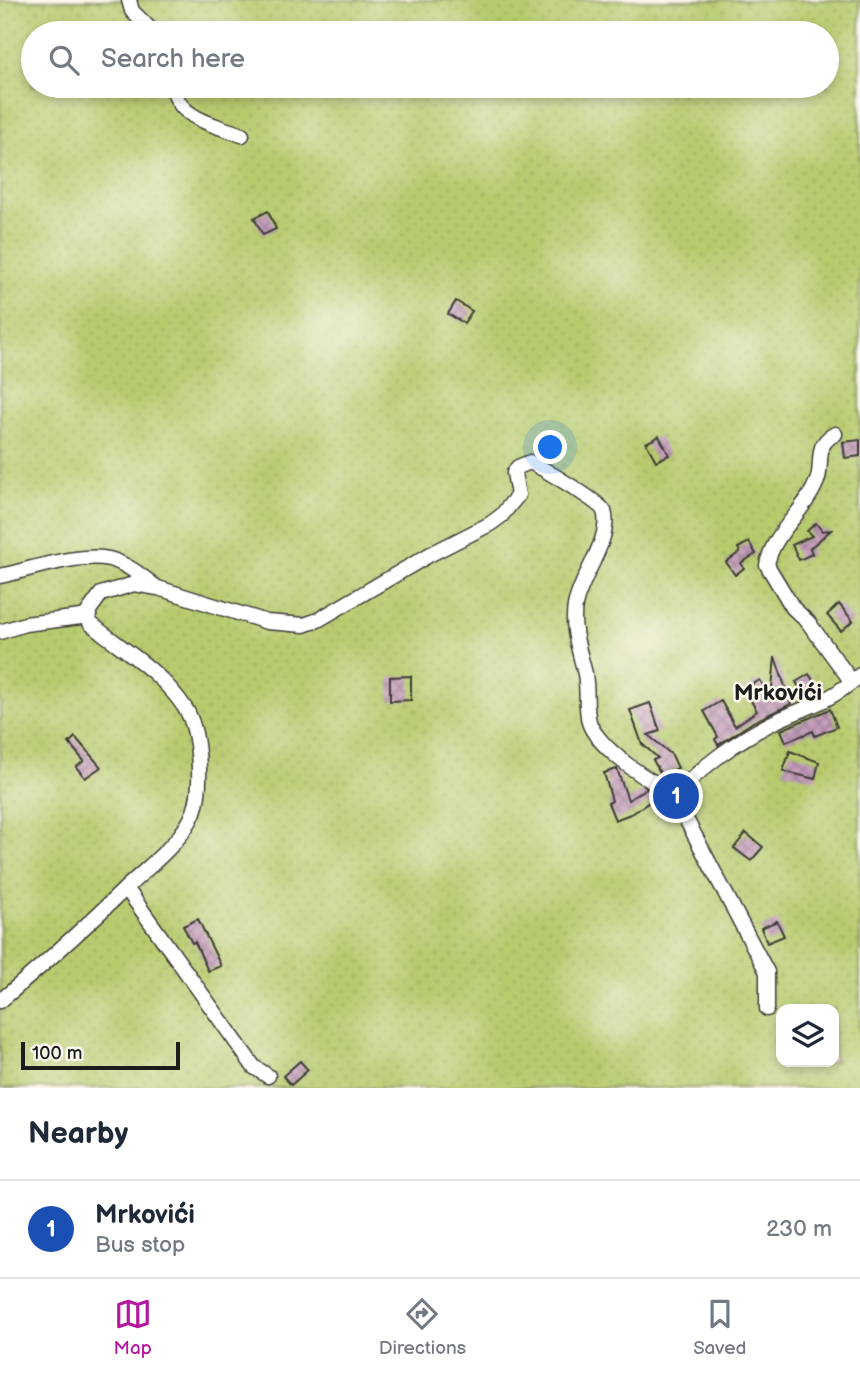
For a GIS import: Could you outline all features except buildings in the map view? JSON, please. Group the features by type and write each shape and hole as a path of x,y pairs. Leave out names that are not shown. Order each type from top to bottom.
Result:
{"street":[{"path":"129,0 132,11 142,21"},
{"path":"175,98 187,112 242,135"},
{"path":"678,793 695,774 769,724 815,707 840,694 856,679 793,608 767,565 772,545 809,498 818,478 820,448 825,439 835,435"},
{"path":"0,1001 52,958 158,858 194,811 199,760 193,724 185,708 154,670 90,623 92,603 101,594 134,584 158,588 267,622 304,625 318,620 367,589 501,516 518,495 514,473 523,463 530,462 595,499 604,513 603,535 575,604 573,623 586,678 590,725 601,741 617,756 645,776 678,793 686,819 767,972 767,1009"},
{"path":"0,576 82,558 108,559 140,575 158,588"},
{"path":"0,632 25,624 89,616"},
{"path":"126,888 254,1067 268,1076"}],"green space":[{"path":"0,0 860,0 860,1088 0,1088"}],"place":[{"name":"Mrkovići","path":"676,796"}],"district":[{"name":"Mrkovići","path":"778,692"}]}
